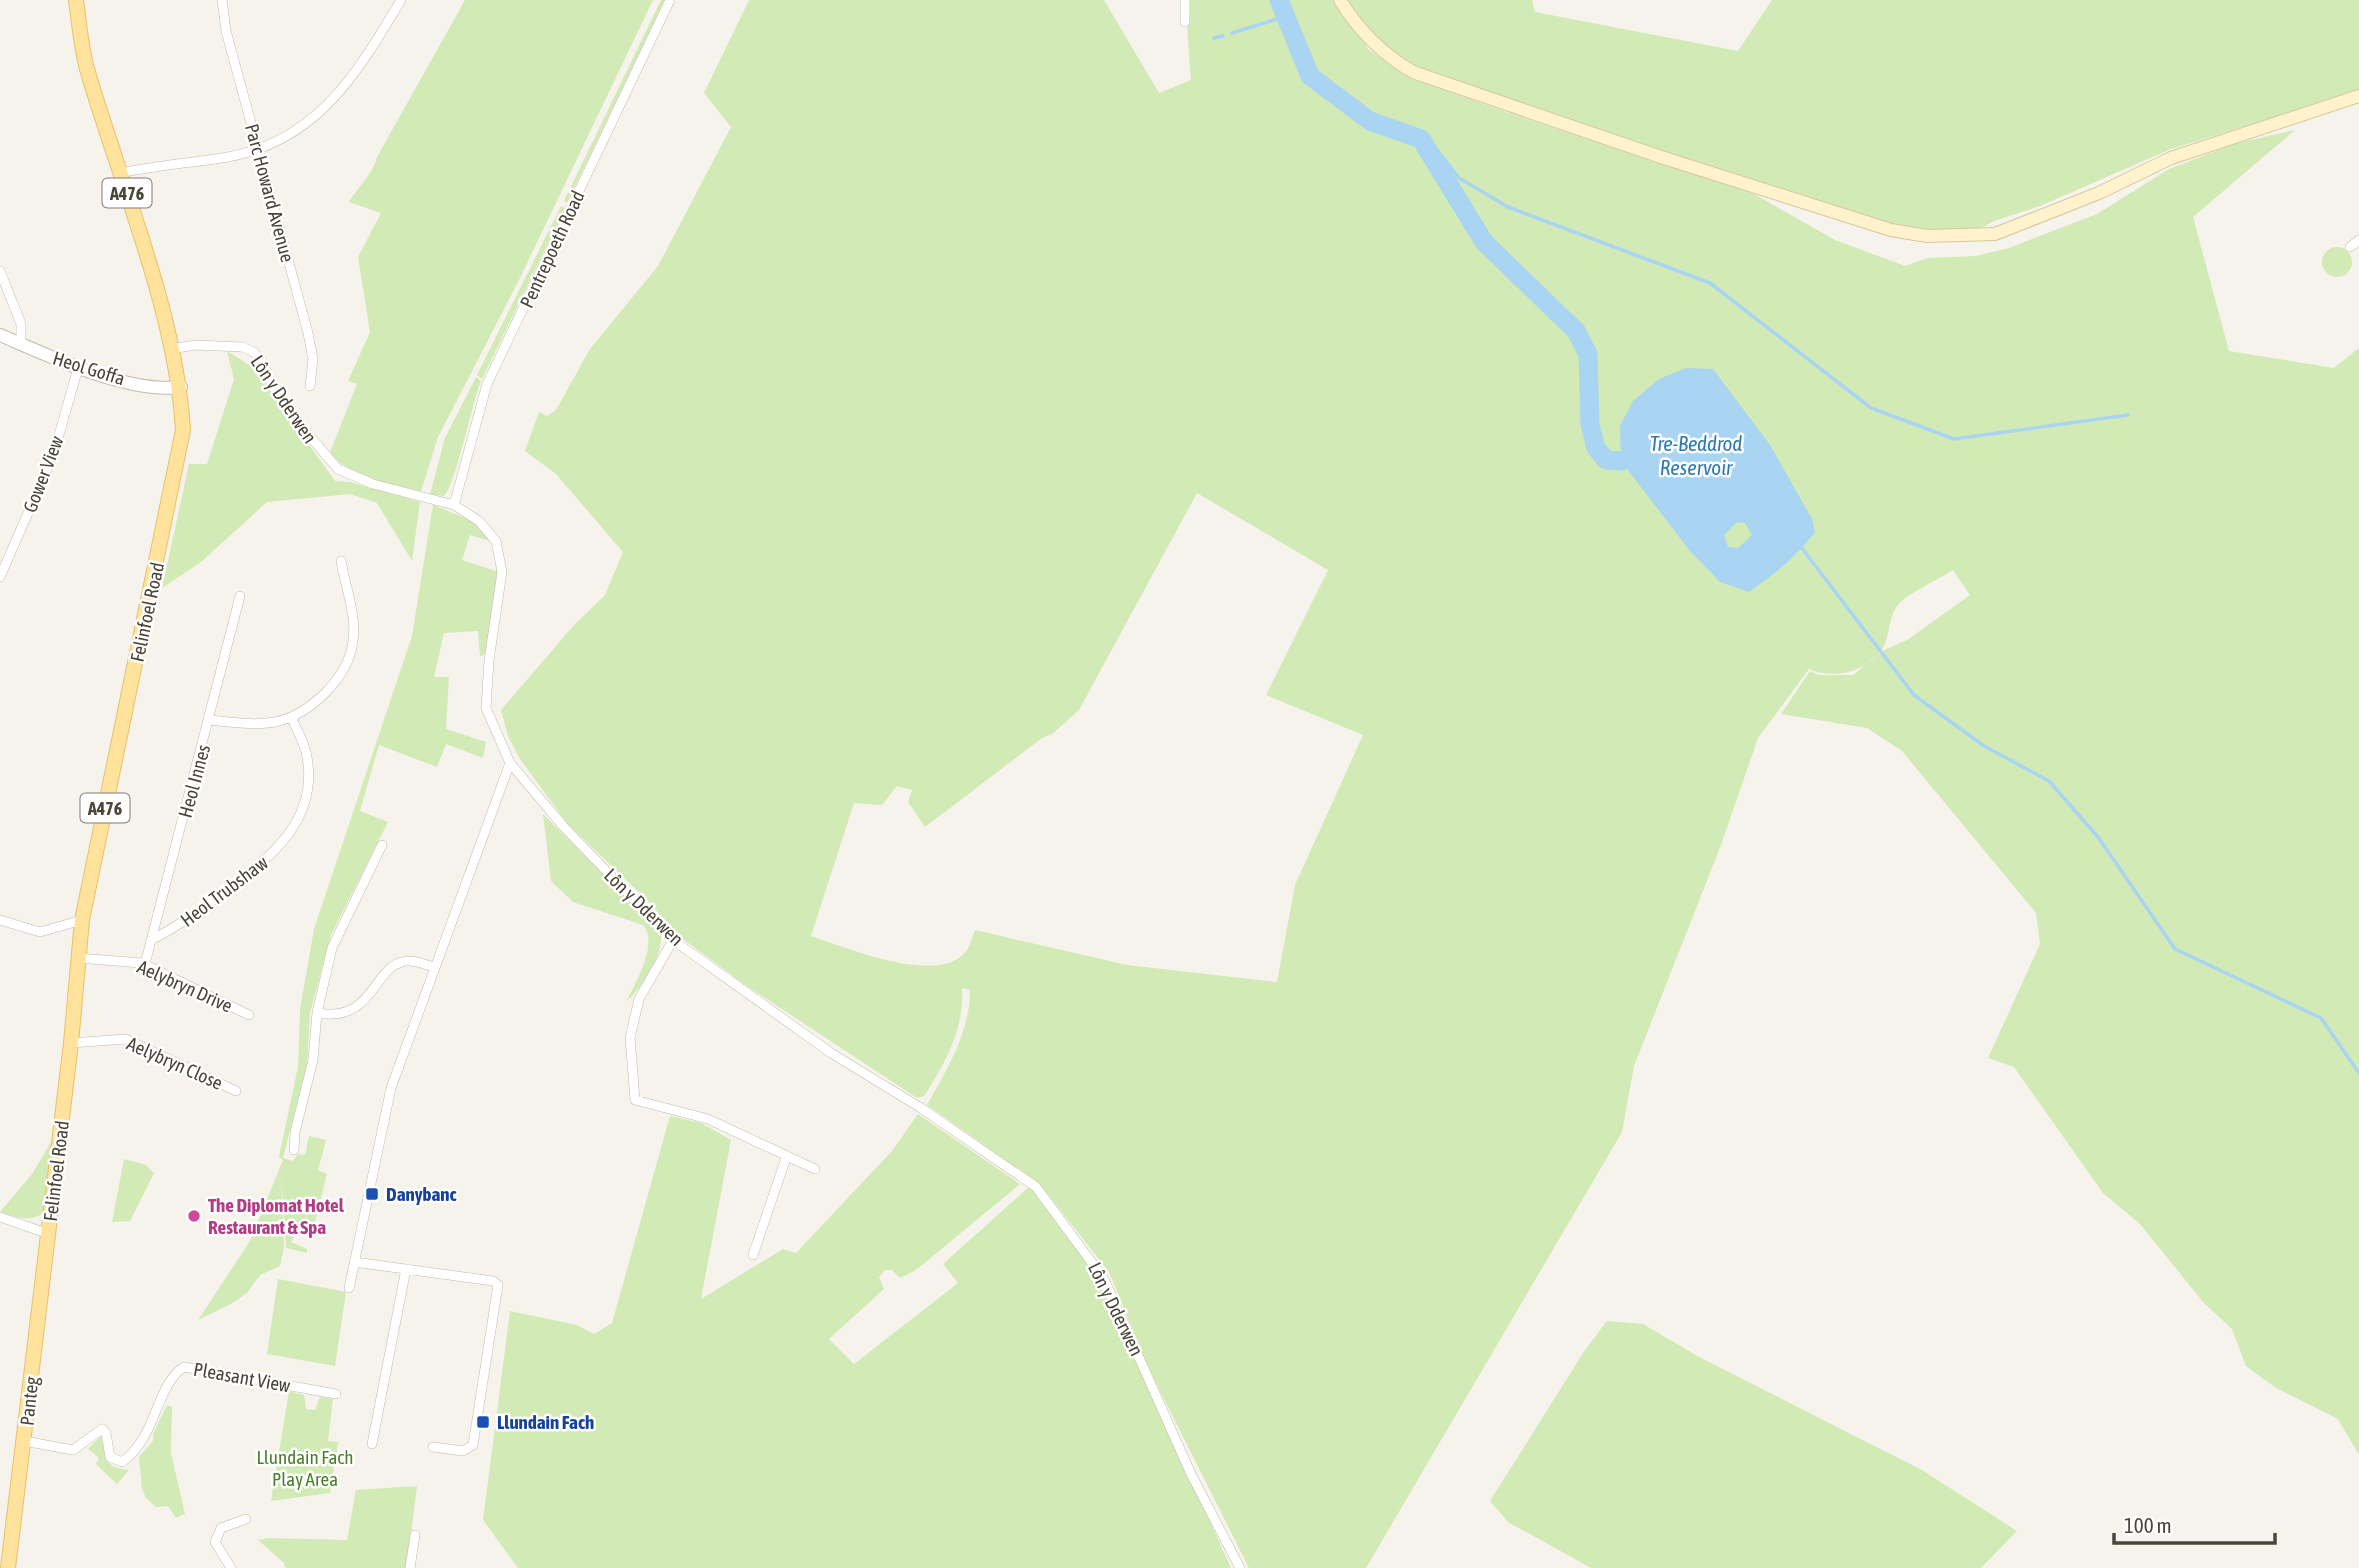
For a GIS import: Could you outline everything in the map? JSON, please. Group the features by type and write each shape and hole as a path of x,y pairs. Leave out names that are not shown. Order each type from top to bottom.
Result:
{"main road":[{"name":"Felinfoel Road","path":"48,1234 71,1043 82,920 183,430 181,387 121,173 86,66 76,0"},
{"path":"1340,0 1352,20 1379,49 1413,72 1661,157 1891,230 1927,236 1995,234 2099,193 2171,158 2359,96"},
{"name":"Panteg","path":"8,1568 48,1234"}],"street":[{"name":"Parc Howard Avenue","path":"222,0 226,31 308,333 313,359 310,386"},
{"path":"121,173 162,164 228,157 259,149 289,136 331,104 374,46 401,0"},
{"name":"Pentrepoeth Road","path":"454,505 487,384 670,0"},
{"path":"1185,0 1185,22"},
{"path":"2350,247 2359,240"},
{"path":"0,271 21,324 21,344"},
{"name":"Heol Goffa","path":"0,335 78,368 164,389 181,387"},
{"name":"Lôn y Dderwen","path":"171,349 195,345 242,347 254,352 262,360 272,386 329,462 357,479 454,505 479,521 496,541 502,572 489,660 486,708 510,762 563,826 673,940 831,1053 921,1108 1036,1187 1104,1279 1191,1474 1240,1568"},
{"name":"Gower View","path":"0,577 53,456 78,368"},
{"path":"210,720 274,723 310,706 325,691 349,658 354,626 341,561"},
{"name":"Heol Innes","path":"145,964 240,596"},
{"name":"Heol Trubshaw","path":"153,939 175,928 257,868 283,844 297,821 309,775 306,750 291,717"},
{"path":"349,1288 365,1205 381,1156 391,1088 510,762"},
{"path":"294,1150 295,1132 313,1060 317,1013 332,948 382,845"},
{"path":"0,919 40,932 82,920"},
{"path":"673,940 639,999 630,1038 635,1100 708,1119 786,1158 815,1169"},
{"name":"Aelybryn Drive","path":"78,958 145,964 249,1015"},
{"path":"317,1013 336,1017 353,1011 394,966 410,960 433,967"},
{"name":"Aelybryn Close","path":"71,1043 126,1040 236,1091"},
{"path":"753,1255 786,1158"},
{"path":"0,1217 48,1234"},
{"path":"354,1262 494,1281 499,1291 472,1445 463,1451 433,1447"},
{"path":"372,1444 406,1269"},
{"name":"Pleasant View","path":"24,1441 73,1450 102,1429 106,1433 110,1457 122,1462 137,1448 157,1413 169,1382 184,1367 336,1394"},
{"path":"230,1568 215,1542 221,1528 246,1520"},
{"path":"410,1568 415,1535"}],"green space":[{"path":"465,0 653,0 519,280 438,437 421,491 364,479 329,455 357,384 348,381 370,332 358,257 381,213 349,202 372,170"},
{"path":"661,0 665,0 567,203 564,201"},
{"path":"749,0 1104,0 1159,93 1191,80 1185,0 1532,0 1535,12 1738,51 1772,0 2359,0 2359,91 2171,149 2040,206 1994,221 1963,238 1927,236 1413,72 1354,23 1368,49 1404,75 1497,109 1754,194 1835,240 1905,266 1928,258 1976,256 2009,248 2097,214 2169,169 2234,144 2295,130 2193,217 2229,351 2334,368 2359,348 2359,1455 2338,1419 2276,1388 2246,1366 2232,1329 2204,1303 2140,1224 2103,1193 2014,1067 1988,1058 2040,944 2036,913 1902,751 1867,728 1781,714 1810,671 1819,675 1853,675 1867,664 1839,674 1809,669 1758,738 1721,845 1634,1066 1622,1132 1366,1568 1249,1568 1147,1365 1109,1272 1039,1183 927,1105 962,1036 970,990 962,988 957,1032 940,1071 924,1096 917,1098 744,984 679,936 646,899 567,823 520,759 508,736 501,710 575,624 605,595 623,552 556,474 525,451 539,412 547,416 556,410 590,349 658,266 731,127 704,93","holes":["1197,493 1328,570 1266,695 1363,735 1295,885 1277,982 1127,965 975,930 967,950 954,961 936,965 892,961 811,936 854,803 882,805 897,786 912,790 908,802 925,827 1042,738 1052,734 1079,710","1953,570 1970,595 1907,640 1877,656 1883,648 1892,616 1901,601"]},
{"path":"561,206 565,208 482,379 477,375"},
{"path":"2337,247 2348,251 2352,262 2348,273 2337,277 2326,273 2322,262 2326,251"},
{"path":"227,351 254,368 335,481 350,482 420,502 412,561 377,503 350,494 267,502 201,562 162,588 189,464 207,464 234,379"},
{"path":"476,377 481,381 453,477 444,496 430,494 445,438"},
{"path":"433,505 477,523 494,542 470,535 462,560 499,572 486,654 480,656 478,631 444,633 434,677 449,677 446,729 486,742 483,758 446,744 437,767 379,745 360,811 388,822 331,935 310,1013 307,1064 283,1158 293,1161 298,1154 305,1155 309,1136 326,1140 318,1170 327,1174 312,1234 297,1232 291,1242 307,1249 307,1253 286,1248 281,1173 284,1247 280,1266 260,1275 247,1293 231,1304 198,1320 250,1241 283,1160 279,1157 298,1067 300,1009 314,929 412,636"},
{"path":"543,814 661,933 656,960 640,987 627,1001 647,952 647,933 643,925 573,902 551,881"},
{"path":"918,1114 1020,1184 916,1270 900,1278 892,1270 885,1270 879,1277 884,1289 829,1339 854,1364 958,1283 943,1264 1030,1186 1086,1257 1101,1282 1231,1568 518,1568 483,1520 510,1311 577,1325 594,1334 612,1323 670,1116 701,1123 731,1140 701,1299 783,1249 796,1253 892,1151"},
{"path":"51,1142 45,1210 30,1218 0,1212 32,1174"},
{"path":"124,1159 146,1165 154,1173 130,1221 112,1222"},
{"path":"278,1279 346,1292 335,1366 267,1354"},
{"path":"1607,1321 1643,1324 1699,1357 1922,1470 2017,1531 1981,1568 1591,1568 1508,1522 1490,1501 1585,1350"},
{"name":"Llundain Fach Play Area","path":"289,1391 304,1395 306,1409 315,1410 320,1397 333,1399 328,1441 338,1442 330,1493 271,1501"},
{"path":"167,1405 172,1407 171,1453 185,1514 176,1518 168,1506 156,1507 146,1498 142,1489 139,1457 153,1441 153,1434"},
{"path":"101,1436 110,1463 120,1469 129,1470 117,1484 96,1464 99,1458 88,1449"},
{"path":"417,1486 407,1568 285,1568 284,1563 258,1540 347,1540 356,1490"}],"water":[{"name":"Tre-Beddrod Reservoir","path":"1686,368 1713,369 1770,445 1812,519 1815,532 1808,541 1785,565 1749,592 1720,582 1690,551 1621,461 1620,426 1633,401 1659,379","holes":["1737,522 1745,523 1752,535 1738,548 1728,547 1724,535"]}],"waterway":[{"path":"1279,0 1310,76 1370,121 1421,139 1484,242 1576,331 1588,354 1590,424 1596,448 1606,460 1621,461"},
{"path":"1232,33 1284,17"},
{"path":"1214,38 1223,36"},
{"path":"1430,141 1459,178 1508,207 1710,283 1871,408 1954,439 2128,415"},
{"path":"1801,547 1914,695 1984,746 2049,781 2098,837 2175,949 2321,1018 2359,1073"}],"place":[{"name":"Danybanc","path":"372,1194"},
{"name":"The Diplomat Hotel Restaurant & Spa","path":"194,1216"},
{"name":"Llundain Fach","path":"483,1422"}]}
